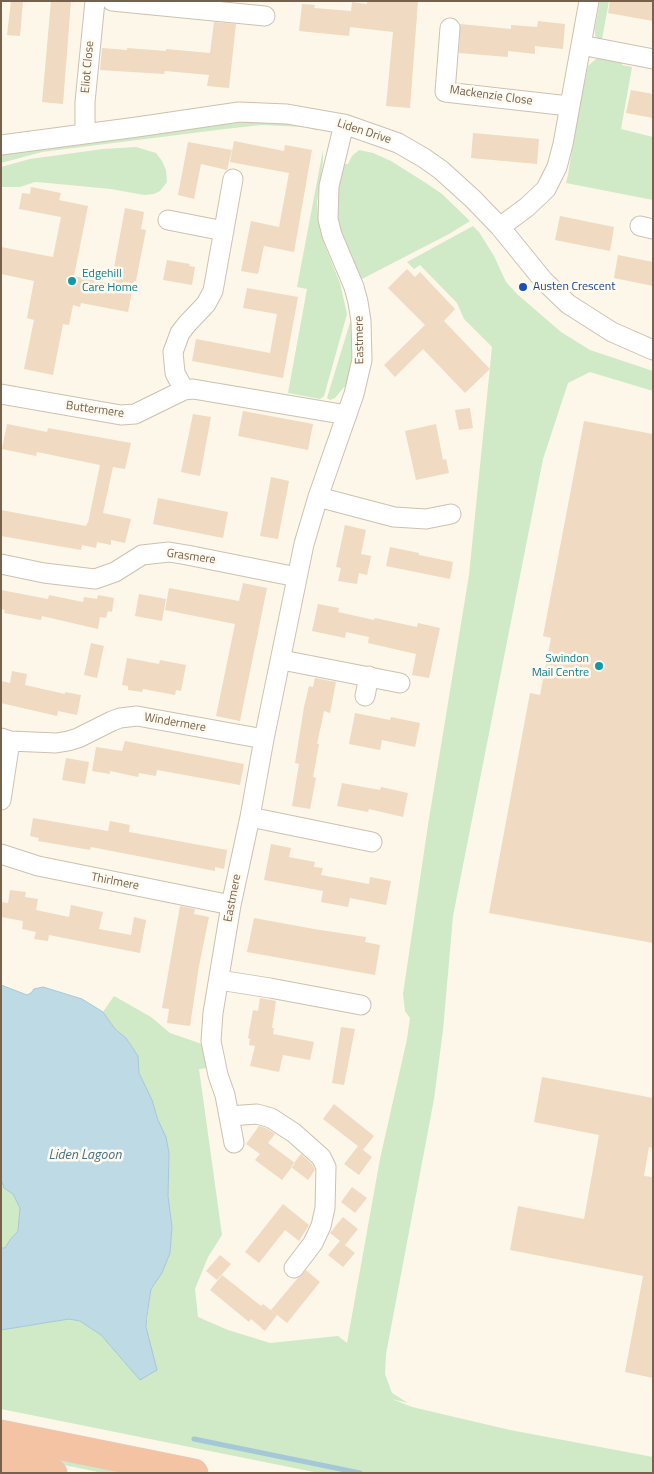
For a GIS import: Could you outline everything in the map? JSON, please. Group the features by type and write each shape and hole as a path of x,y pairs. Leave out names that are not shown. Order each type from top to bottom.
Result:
{"highway":[{"path":"1,1434 194,1473"},
{"path":"1,1462 53,1473"}],"street":[{"name":"Eliot Close","path":"85,134 84,102 95,1"},
{"path":"112,1 174,4 265,16"},
{"path":"500,227 527,207 546,189 557,167 563,144 589,1"},
{"name":"Mackenzie Close","path":"450,28 445,92 569,106"},
{"path":"581,45 653,59"},
{"name":"Liden Drive","path":"1,145 239,112 287,114 344,124 398,143 424,158 473,199 500,227 543,280 568,304 612,332 653,350"},
{"name":"Eastmere","path":"234,1143 230,1116 211,1041 213,1013 231,905 304,544 318,497 347,415 362,360 362,321 354,287 332,235 328,219 329,186 344,124"},
{"path":"184,390 175,373 173,352 180,333 206,304 213,291 233,179"},
{"path":"168,220 224,231"},
{"name":"Buttermere","path":"1,394 121,415 135,414 184,390 201,390 347,415"},
{"path":"318,497 394,517 426,519 451,514"},
{"name":"Grasmere","path":"1,564 44,573 95,579 115,572 142,555 169,552 187,554 297,578"},
{"path":"282,660 400,683"},
{"path":"365,696 368,676"},
{"name":"Windermere","path":"6,740 56,743 68,741 112,721 128,716 137,716 264,739"},
{"path":"1,800 6,740"},
{"path":"250,817 372,842"},
{"name":"Thirlmere","path":"1,854 38,866 231,905"},
{"path":"219,980 361,1005"},
{"path":"230,1116 257,1114 271,1118 294,1133 321,1157 326,1167 325,1208 321,1226 313,1243 294,1268"}],"green space":[{"path":"600,1 609,1 602,39 607,40 606,46 595,36"},
{"path":"596,59 615,61 632,67 621,129 653,137 653,200 566,183 588,66"},
{"path":"254,121 286,122 310,126 318,131 306,127 261,125 42,152 1,163 1,154"},
{"path":"136,147 156,153 166,170 167,182 160,191 154,194 144,195 111,189 35,182 20,187 1,187 1,167 30,159 103,149"},
{"path":"323,150 317,202 318,215 325,246 340,283 347,314 324,396 320,399 288,393 307,289 297,287"},
{"path":"359,150 373,153 391,161 426,183 442,194 470,221 449,234 360,280 339,226 337,211 339,182 344,164 348,164 352,156"},
{"path":"473,226 494,256 506,282 517,294 561,332 590,350 653,371 653,391 590,372 568,383 543,459 453,916 443,1030 434,1099 386,1354 385,1374 392,1393 408,1403 392,1399 412,1407 510,1430 653,1457 653,1473 319,1473 1,1409 1,1330 69,1319 80,1321 101,1335 140,1380 151,1289 162,1273 170,1253 172,1227 167,1187 169,1153 152,1100 139,1073 138,1056 126,1038 115,1029 103,1012 114,996 151,1017 170,1033 202,1044 209,1068 199,1069 222,1235 208,1257 195,1289 198,1317 228,1330 270,1343 338,1336 347,1343 380,1159 407,1039 410,1018 405,1011 403,994 428,825 469,575 492,347 464,319 457,303 420,265 414,269 407,262"},
{"path":"352,316 355,348 348,388 344,387 335,398 330,400 327,398"},
{"path":"1,1179 4,1188 13,1194 20,1208 18,1231 5,1248 1,1248"},
{"path":"1,1443 147,1473 103,1473 1,1452"}],"water":[{"name":"Liden Lagoon","path":"1,985 27,995 34,989 43,987 82,999 103,1012 115,1029 126,1038 138,1056 139,1073 166,1137 169,1153 168,1196 172,1227 170,1253 162,1273 151,1289 147,1316 146,1327 157,1370 140,1380 101,1335 80,1321 69,1319 1,1330 1,1248 5,1248 18,1231 20,1208 13,1194 4,1188 1,1179"}],"building":[{"path":"11,1 23,1 20,36 7,35"},
{"path":"51,1 71,1 63,104 42,102"},
{"path":"367,1 418,1 410,108 386,106 393,32 350,27 349,36 299,31 302,4 315,5 314,8 351,11 352,2 367,4"},
{"path":"610,1 653,1 653,21 608,13"},
{"path":"538,21 565,24 563,49 535,46 535,54 508,51 508,57 459,53 460,24 511,29 511,25 537,27"},
{"path":"214,22 236,24 229,88 207,86 209,75 165,71 164,74 100,70 102,48 166,51 166,49 210,53"},
{"path":"631,90 653,94 653,118 626,113"},
{"path":"473,133 539,139 537,164 471,158"},
{"path":"234,141 284,151 285,145 312,150 294,252 264,246 258,274 241,271 251,221 279,227 289,173 230,162"},
{"path":"188,142 232,150 227,170 201,164 194,199 178,195"},
{"name":"Edgehill Care Home","path":"31,187 61,193 59,200 88,206 74,276 111,284 125,208 144,212 141,229 146,230 128,312 81,303 80,307 73,305 69,325 63,324 53,375 24,369 34,320 27,318 34,281 1,274 1,247 53,257 61,217 19,209 22,193 30,194"},
{"path":"560,216 614,227 610,251 555,240"},
{"path":"618,255 653,262 653,286 614,278"},
{"path":"167,260 190,264 189,266 195,267 192,285 163,280"},
{"path":"407,269 415,277 420,272 455,309 444,321 490,369 465,393 423,349 395,377 384,365 425,325 388,288"},
{"path":"247,288 298,297 283,378 192,361 196,339 270,353 277,314 243,308"},
{"path":"470,408 473,428 459,430 455,410"},
{"path":"243,411 313,424 308,450 238,436"},
{"path":"193,414 211,417 200,476 181,472"},
{"name":"Swindon Mail Centre","path":"584,421 653,434 653,943 489,913 530,693 540,695 551,638 543,636"},
{"path":"7,424 47,432 48,428 131,443 125,469 113,467 103,513 131,519 125,543 111,540 111,545 97,542 96,548 82,545 81,550 1,536 1,510 86,526 100,465 37,452 36,456 2,449"},
{"path":"436,424 443,460 446,459 449,473 416,480 405,431"},
{"path":"271,477 289,481 278,539 260,536"},
{"path":"158,498 228,512 223,538 153,524"},
{"path":"345,525 366,530 361,554 371,556 367,575 359,573 357,584 338,581 341,568 336,567"},
{"path":"390,547 453,562 450,579 386,566"},
{"path":"243,583 267,588 240,721 216,716 235,624 165,610 169,588 239,601"},
{"path":"1,590 48,599 49,595 83,602 84,597 97,599 98,595 114,598 112,612 108,611 106,618 100,617 98,629 42,616 41,620 4,613 5,610 1,609"},
{"path":"139,594 166,599 162,621 135,616"},
{"path":"318,604 339,608 338,612 374,620 375,618 417,627 418,623 440,628 429,678 412,675 416,654 368,643 369,637 346,632 345,638 312,631"},
{"path":"91,643 104,646 97,678 84,675"},
{"path":"127,658 159,664 160,660 186,665 181,691 176,690 175,695 143,689 142,692 128,690 128,686 122,685"},
{"path":"12,671 27,674 25,685 65,694 65,692 81,695 77,715 58,711 57,716 1,703 1,681 10,683"},
{"path":"315,678 336,682 330,713 324,711 317,744 319,744 313,777 316,778 310,809 292,806 299,764 295,763 304,707 309,686 313,687"},
{"path":"355,713 390,720 391,717 420,723 415,747 382,740 380,750 349,744"},
{"path":"125,741 244,764 240,785 157,770 156,776 139,773 138,777 110,771 110,774 92,771 96,747 122,751"},
{"path":"66,758 89,762 85,784 62,780"},
{"path":"342,783 380,790 381,787 408,793 403,817 369,809 368,812 337,806"},
{"path":"33,818 108,831 110,821 130,825 129,832 227,850 224,869 215,867 215,871 91,847 90,850 38,841 39,838 30,836"},
{"path":"271,844 291,848 289,857 315,862 314,867 323,868 321,875 369,884 370,877 391,881 386,905 350,898 348,907 321,902 323,891 264,880"},
{"path":"10,890 26,892 25,897 38,899 36,910 69,917 71,905 103,912 99,929 131,935 134,917 146,920 140,953 49,935 48,941 34,939 36,932 22,929 23,921 1,917 1,902 8,903"},
{"path":"180,906 195,909 194,914 209,917 190,1026 167,1023 169,1009 162,1008"},
{"path":"254,918 366,937 365,942 380,945 375,975 247,952"},
{"path":"260,998 276,1001 272,1028 274,1028 273,1034 314,1042 310,1060 283,1055 279,1072 250,1066 255,1046 249,1045 250,1039 248,1038 253,1010 258,1011"},
{"path":"341,1027 355,1029 344,1085 332,1083"},
{"path":"542,1077 653,1098 653,1148 649,1147 644,1176 653,1177 653,1378 625,1372 643,1276 510,1250 518,1206 584,1219 599,1135 534,1122"},
{"path":"334,1104 374,1136 363,1150 323,1119"},
{"path":"259,1126 275,1134 268,1143 295,1163 282,1180 255,1160 260,1154 246,1144"},
{"path":"358,1146 372,1157 359,1175 344,1164"},
{"path":"301,1154 312,1164 315,1170 308,1180 291,1167"},
{"path":"352,1187 367,1198 355,1213 341,1202"},
{"path":"283,1204 309,1225 299,1241 285,1230 259,1263 245,1252"},
{"path":"343,1217 358,1229 345,1245 341,1242 355,1253 343,1267 328,1255 340,1241 330,1233"},
{"path":"220,1255 231,1264 217,1280 206,1271"},
{"path":"306,1270 320,1282 287,1323 271,1310"},
{"path":"222,1275 261,1306 263,1304 277,1315 265,1331 251,1319 249,1322 210,1290"}],"waterway":[{"path":"194,1439 360,1473"}],"place":[{"name":"Edgehill Care Home","path":"72,281"},
{"name":"Austen Crescent","path":"523,287"},
{"name":"Swindon Mail Centre","path":"599,666"}]}
